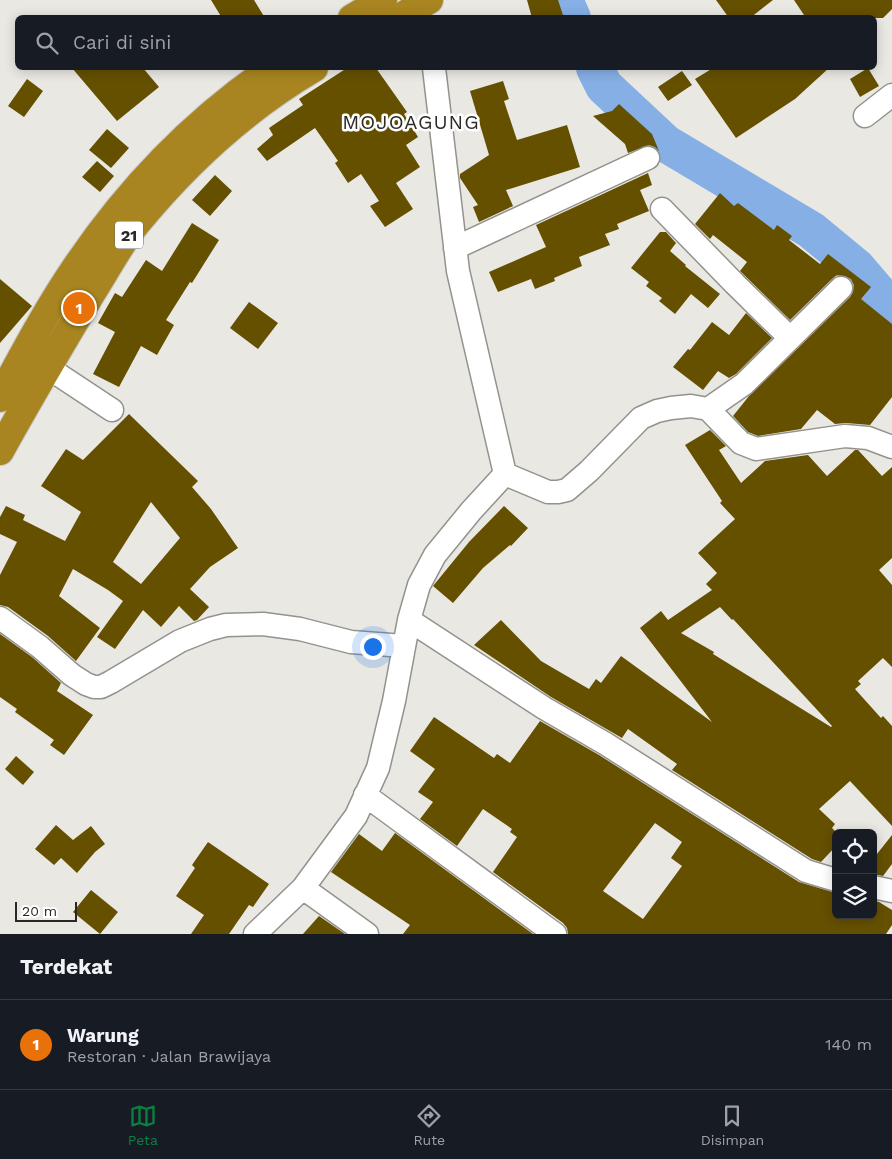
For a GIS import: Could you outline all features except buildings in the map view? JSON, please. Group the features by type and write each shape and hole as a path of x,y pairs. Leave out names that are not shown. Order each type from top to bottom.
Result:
{"highway":[{"path":"357,15 384,0"},
{"path":"406,15 428,5"},
{"name":"21","path":"0,398 26,349 72,273 117,212 162,161 197,126 269,70"},
{"name":"21","path":"0,452 48,365 135,226 162,194 204,151 247,114 311,70"}],"street":[{"path":"434,70 460,281 505,474"},
{"path":"865,116 892,95"},
{"path":"455,248 648,158"},
{"path":"662,209 790,338"},
{"path":"708,409 744,384 841,288"},
{"path":"48,365 56,373 112,410"},
{"path":"505,474 548,492 567,490 641,418 657,411 691,406 708,409 741,443 756,448 845,436 868,438 892,446"},
{"path":"256,934 303,888 356,816 378,768 394,701 409,620 419,585 435,555 471,511 505,474"},
{"path":"0,618 40,647 72,675 94,687 101,687 111,682 180,641 226,625 262,624 300,629 350,642 404,646"},
{"path":"409,620 544,708 606,744 806,871 832,879"},
{"path":"365,795 555,934"},
{"path":"303,888 367,934"},
{"path":"877,888 892,891"}],"waterway":[{"path":"564,0 571,15"},
{"path":"596,70 604,86 665,143 811,230 857,268 892,309"}],"place":[{"name":"Warung","path":"79,308"}],"district":[{"name":"MOJOAGUNG","path":"411,122"}]}
